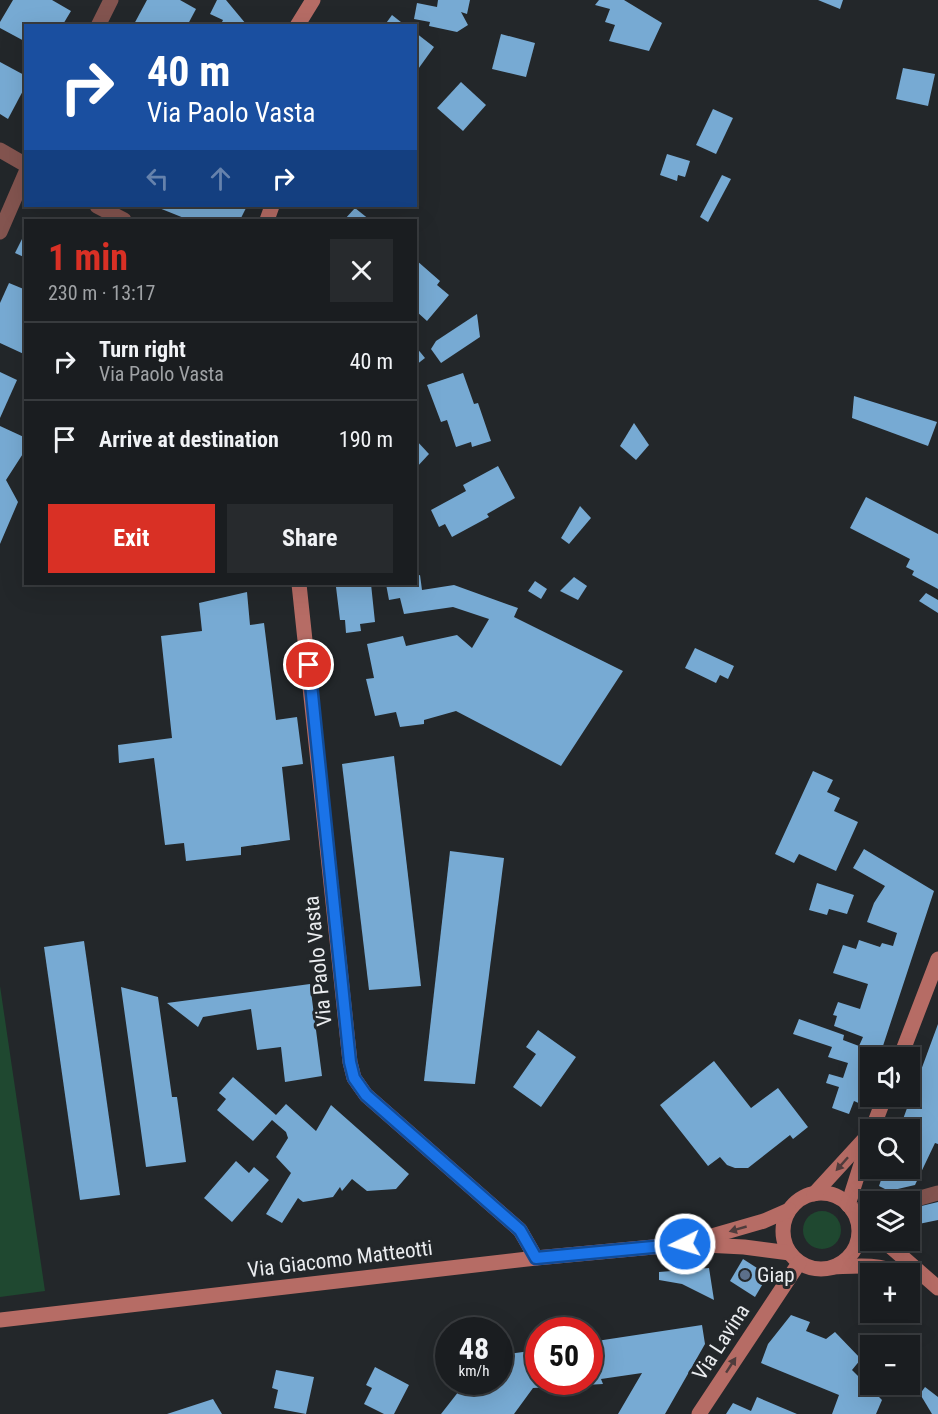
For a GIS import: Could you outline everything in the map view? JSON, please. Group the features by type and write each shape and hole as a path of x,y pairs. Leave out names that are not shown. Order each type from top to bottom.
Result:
{"main road":[{"path":"298,24 313,0"},
{"name":"Via Paolo Vasta","path":"299,585 350,1062 354,1078 366,1095 520,1230 536,1258"},
{"path":"904,1047 938,959"},
{"path":"794,1258 785,1245 783,1227 789,1210 796,1202 814,1194 860,1145"},
{"path":"834,1267 850,1255 856,1246 858,1226 852,1210 860,1178"},
{"path":"814,1194 832,1195 860,1218"},
{"path":"685,1244 764,1221 789,1210"},
{"path":"685,1244 744,1246 794,1258 816,1269 860,1265"},
{"name":"Via Giacomo Matteotti","path":"0,1320 536,1258 685,1244"},
{"path":"895,1251 938,1288"},
{"name":"Via Lavina","path":"699,1414 794,1258"},
{"path":"920,1284 938,1293"}],"street":[{"path":"99,24 111,0"},
{"path":"0,150 24,164"},
{"path":"0,232 24,177"},
{"path":"99,207 122,219"},
{"path":"920,1198 938,1193"},
{"path":"852,1210 860,1210"}],"green space":[{"path":"0,986 45,1291 0,1297"},
{"path":"822,1211 835,1217 841,1230 835,1243 822,1249 809,1243 803,1230 809,1217"}],"building":[{"path":"13,0 52,0 71,11 63,24 24,24 24,41 0,28 0,22"},
{"path":"147,0 180,0 196,9 188,24 134,24"},
{"path":"217,0 226,0 246,24 221,24 223,20 210,14"},
{"path":"438,0 470,0 467,14 461,12 468,25 457,32 429,26 430,22 414,19 417,3 437,7"},
{"path":"599,0 624,0 662,23 649,51 609,41 615,25 605,22 610,9 595,5"},
{"path":"818,0 843,0 840,9"},
{"path":"392,15 403,24 385,24"},
{"path":"417,34 434,47 417,71"},
{"path":"501,34 535,43 526,77 492,69"},
{"path":"0,62 24,75 24,89 8,119 0,114"},
{"path":"903,68 935,74 928,106 896,99"},
{"path":"461,82 486,105 463,131 437,108"},
{"path":"713,109 733,118 716,154 696,145"},
{"path":"667,154 690,161 685,177 678,175 677,181 660,175"},
{"path":"722,175 731,179 708,222 700,217"},
{"path":"156,207 246,207 240,219 186,219"},
{"path":"355,208 369,219 345,219"},
{"path":"24,235 24,257 15,253"},
{"path":"417,261 440,281 437,285 449,295 427,321 417,312"},
{"path":"9,283 24,289 24,354 0,343 0,303"},
{"path":"477,314 480,337 441,363 431,349 436,341"},
{"path":"417,348 425,358 417,364"},
{"path":"0,372 17,380 0,418"},
{"path":"463,373 474,404 478,403 491,441 472,447 471,442 456,447 447,420 441,422 427,385"},
{"path":"854,396 937,422 928,446 852,418"},
{"path":"634,423 649,445 636,460 620,446"},
{"path":"0,426 24,437 24,452 6,480 18,502 0,544"},
{"path":"417,441 429,454 417,467"},
{"path":"498,466 515,498 487,514 489,517 452,537 445,524 439,527 431,510 466,491 463,485"},
{"path":"866,497 938,534 938,589 912,575 914,571 906,567 910,559 850,528"},
{"path":"580,506 591,518 569,544 561,538"},
{"path":"420,575 422,590 454,585 518,608 514,617 623,671 561,766 456,711 424,720 424,724 400,727 396,712 375,716 366,679 374,678 367,644 403,636 406,646 457,635 472,648 489,619 453,607 404,614 400,598 389,600 386,585 417,585 417,576"},
{"path":"574,577 587,586 578,600 560,591"},
{"path":"535,581 547,589 541,599 528,591"},
{"path":"371,585 375,622 360,624 361,631 346,633 345,620 340,620 336,587"},
{"path":"247,592 250,625 264,623 276,720 297,717 303,764 282,767 290,840 241,847 241,855 186,861 184,843 165,845 154,758 119,763 118,745 172,738 161,636 202,631 199,603"},
{"path":"926,593 938,600 938,613 919,601"},
{"path":"695,648 734,666 728,679 720,675 716,683 685,668"},
{"path":"394,756 421,986 369,990 342,764"},
{"path":"813,771 833,780 827,792 840,798 834,811 858,822 836,871 799,854 794,863 775,854"},
{"path":"864,849 934,891 883,1047 860,1047 860,1104 854,1101 849,1114 832,1108 839,1087 826,1083 829,1074 843,1078 848,1063 828,1057 832,1047 793,1034 799,1019 844,1035 843,1040 859,1046 863,1037 834,1026 837,1016 833,1015 838,1002 860,1009 868,984 833,973 843,945 856,949 859,940 880,947 882,943 893,946 897,933 867,922 874,903 885,886 853,868"},
{"path":"450,851 504,858 475,1084 424,1081"},
{"path":"817,883 854,895 847,914 829,909 827,915 809,910"},
{"path":"84,941 120,1195 80,1200 44,947"},
{"path":"310,984 322,1076 285,1082 281,1047 257,1050 251,1009 203,1017 198,1027 167,1003"},
{"path":"121,987 158,997 172,1097 177,1097 186,1162 146,1167"},
{"path":"938,1024 938,1144 935,1143 920,1174 920,1119 903,1119 907,1107 920,1107 920,1073"},
{"path":"538,1030 576,1057 541,1107 513,1087 536,1054 526,1047"},
{"path":"714,1061 751,1108 778,1088 808,1127 793,1139 790,1135 748,1168 735,1168 727,1165 720,1157 708,1166 660,1105"},
{"path":"233,1077 276,1115 286,1104 316,1131 331,1105 409,1174 396,1189 367,1191 352,1179 342,1191 340,1187 333,1197 303,1202 298,1198 282,1223 266,1214 291,1173 276,1157 288,1138 286,1132 272,1120 253,1141 217,1110 226,1099 219,1093"},
{"path":"236,1161 249,1173 254,1167 269,1180 232,1222 204,1198"},
{"path":"881,1179 918,1179 915,1185 889,1191 879,1186"},
{"path":"938,1202 938,1220 920,1224 920,1206"},
{"path":"743,1259 768,1275 755,1297 730,1281"},
{"path":"709,1268 714,1300 682,1284 659,1280 659,1272"},
{"path":"791,1315 810,1322 806,1331 826,1339 835,1332 860,1358 852,1370 860,1378 860,1395 877,1395 882,1400 876,1414 832,1414 839,1395 761,1363 768,1344"},
{"path":"702,1325 705,1344 665,1414 618,1414 642,1373 603,1379 603,1340"},
{"path":"525,1352 525,1395 528,1395 514,1414 441,1414 456,1395 513,1395 513,1353"},
{"path":"375,1367 409,1385 394,1414 384,1414 364,1404 372,1388 366,1385"},
{"path":"276,1370 314,1377 306,1414 274,1408 278,1390 272,1388"},
{"path":"925,1387 938,1397 938,1414 932,1414 920,1394"},
{"path":"757,1397 797,1414 726,1414 733,1403 751,1411"},
{"path":"213,1399 222,1414 167,1414"}],"place":[{"name":"Giap","path":"745,1275"}],"route":[{"path":"309,665 350,1062 354,1078 366,1095 520,1230 536,1258 685,1244"}]}
